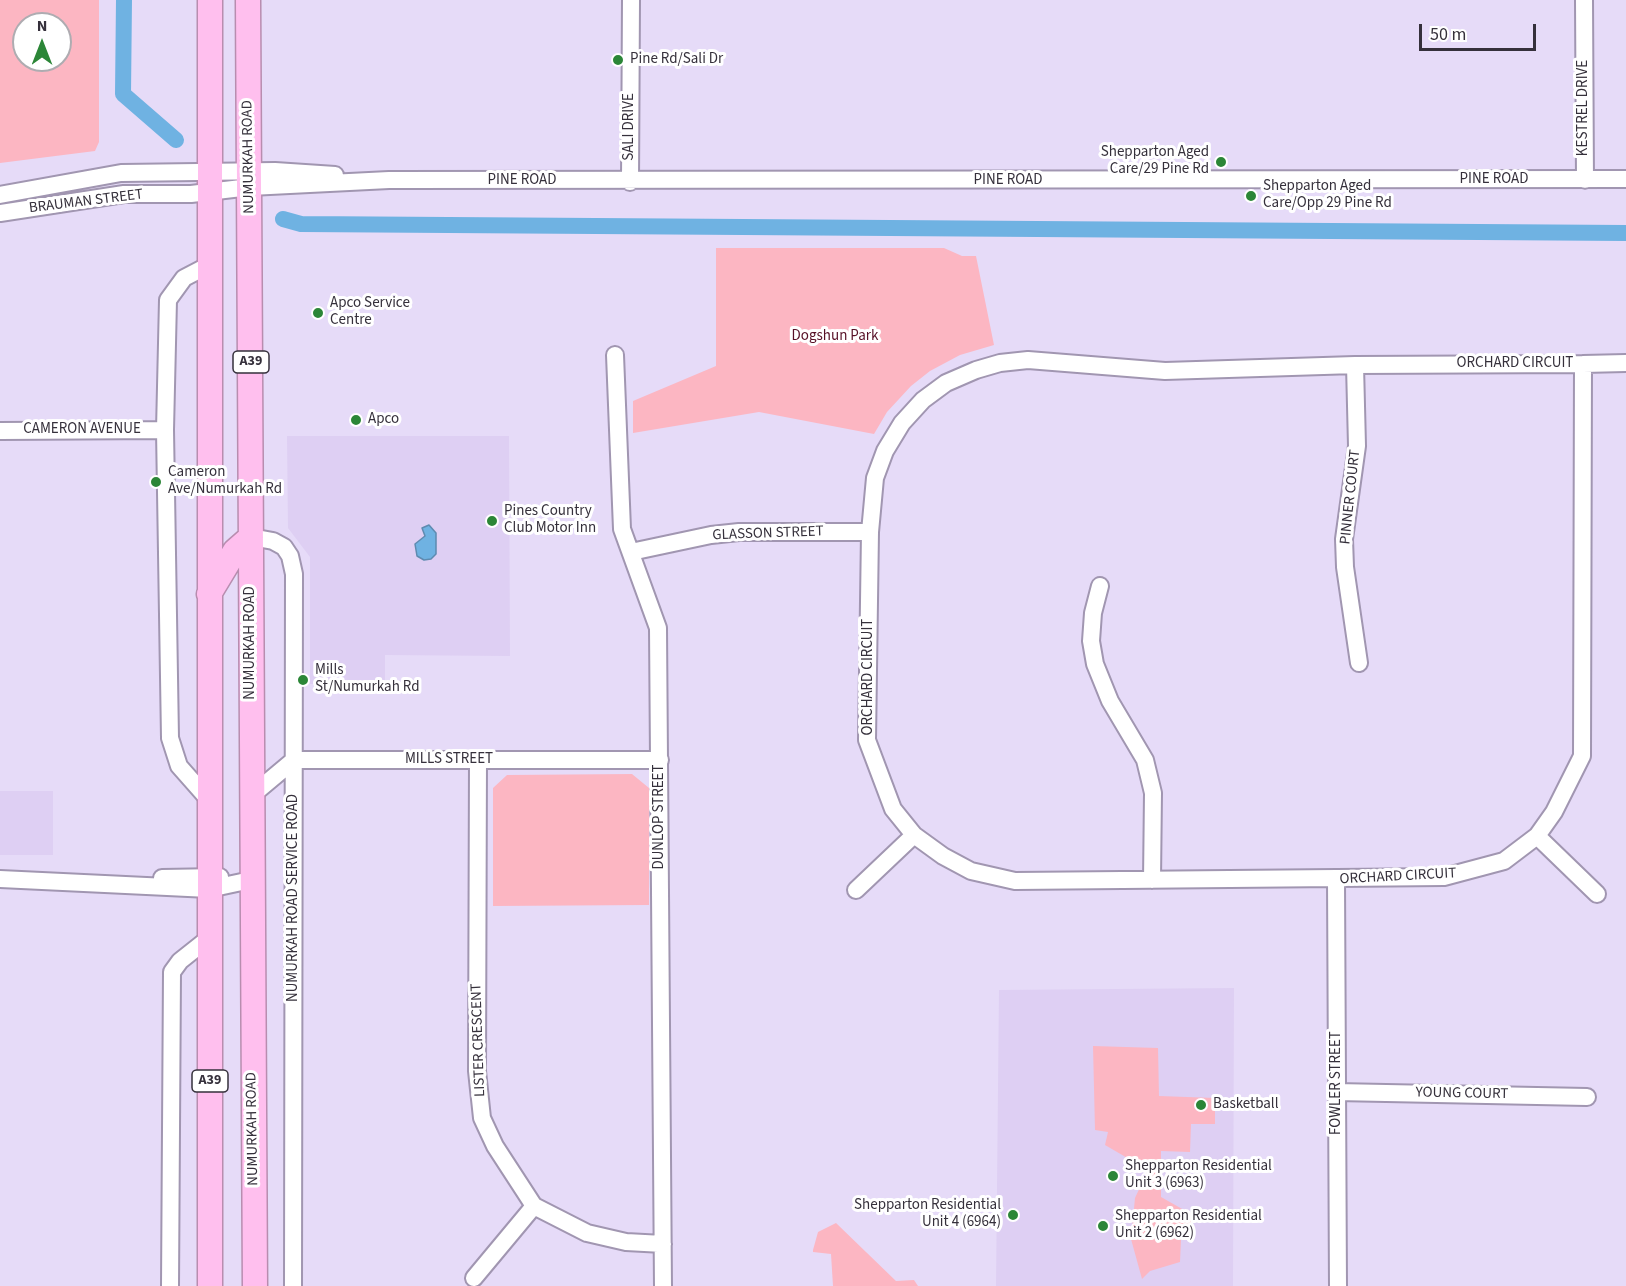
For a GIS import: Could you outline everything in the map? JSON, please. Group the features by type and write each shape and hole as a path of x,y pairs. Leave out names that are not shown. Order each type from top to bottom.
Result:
{"highway":[{"name":"A39","path":"210,0 210,1286"},
{"name":"NUMURKAH ROAD","path":"248,0 255,1286"},
{"path":"209,594 235,551 251,537"}],"street":[{"name":"SALI DRIVE","path":"630,182 631,0"},
{"name":"KESTREL DRIVE","path":"1584,0 1585,180"},
{"name":"BRAUMAN STREET","path":"0,195 122,173 209,182"},
{"path":"122,173 124,194"},
{"name":"PINE ROAD","path":"209,182 249,179 630,182 1626,179"},
{"name":"BRAUMAN STREET","path":"0,213 209,182"},
{"path":"209,265 184,278 168,300 165,430 170,738 178,766 209,800"},
{"name":"DUNLOP STREET","path":"615,355 622,529 658,628 663,1286"},
{"name":"ORCHARD CIRCUIT","path":"1028,360 1165,371 1355,365 1583,364 1582,756 1554,813 1537,836 1504,861 1480,870 1444,877 1336,880 1015,881 971,871 943,856 914,835 892,809 867,740 870,532 875,478 885,451 902,423 923,400 946,383 975,370 1000,363 1028,360"},
{"path":"1583,364 1626,363"},
{"name":"PINNER COURT","path":"1355,365 1357,446 1344,539 1359,663"},
{"name":"CAMERON AVENUE","path":"0,431 165,430"},
{"name":"GLASSON STREET","path":"631,552 711,535 739,532 870,532"},
{"name":"NUMURKAH ROAD SERVICE ROAD","path":"251,537 273,541 284,547 293,565 293,1286"},
{"path":"1100,586 1093,613 1091,641 1095,664 1110,701 1145,760 1153,793 1152,880"},
{"path":"251,796 294,760"},
{"name":"MILLS STREET","path":"294,760 660,760"},
{"name":"LISTER CRESCENT","path":"478,760 477,1071 482,1118 495,1146 534,1206 587,1233 626,1242 663,1244"},
{"path":"856,890 914,835"},
{"path":"1537,836 1597,894"},
{"path":"0,879 113,882 159,888 251,880"},
{"name":"FOWLER STREET","path":"1336,880 1338,1286"},
{"path":"170,1286 172,972 180,961 209,938"},
{"name":"YOUNG COURT","path":"1336,1092 1587,1097"},
{"path":"474,1278 534,1206"}],"shaded area":[{"path":"287,436 509,436 510,656 385,655 385,684 310,684 310,557 288,528"},
{"path":"0,791 53,791 53,855 0,855"},
{"path":"1234,988 1233,1286 996,1286 999,990"}],"green space":[{"path":"0,0 99,0 99,142 95,151 0,163"},
{"name":"Dogshun Park","path":"716,248 944,248 962,256 976,256 994,345 960,355 930,371 911,386 887,412 874,434 759,412 633,433 633,401 716,366"},
{"path":"632,774 649,788 649,905 493,906 493,788 507,775"},
{"path":"1093,1046 1158,1048 1159,1096 1215,1098 1215,1124 1191,1124 1190,1152 1161,1151 1161,1183 1142,1182 1148,1170 1105,1145 1108,1132 1095,1130"},
{"path":"1142,1183 1161,1185 1161,1197 1191,1214 1191,1239 1181,1239 1180,1262 1150,1271 1142,1279 1131,1239 1135,1198"},
{"path":"836,1223 896,1281 914,1280 918,1286 833,1286 831,1254 813,1252 813,1250 818,1232"}],"water":[{"path":"429,525 436,533 436,554 431,559 424,560 417,556 415,544 425,536 422,528"}],"waterway":[{"path":"124,0 123,94 176,140"},
{"path":"283,219 301,224 1626,233"}],"place":[{"name":"Pine Rd/Sali Dr","path":"618,60"},
{"name":"Shepparton Aged Care/29 Pine Rd","path":"1221,162"},
{"name":"Shepparton Aged Care/Opp 29 Pine Rd","path":"1251,196"},
{"name":"Apco Service Centre","path":"318,313"},
{"name":"Apco","path":"356,420"},
{"name":"Cameron Ave/Numurkah Rd","path":"156,482"},
{"name":"Pines Country Club Motor Inn","path":"492,521"},
{"name":"Mills St/Numurkah Rd","path":"303,680"},
{"name":"Basketball","path":"1201,1105"},
{"name":"Shepparton Residential Unit 3 (6963)","path":"1113,1176"},
{"name":"Shepparton Residential Unit 4 (6964)","path":"1013,1215"},
{"name":"Shepparton Residential Unit 2 (6962)","path":"1103,1226"}]}
